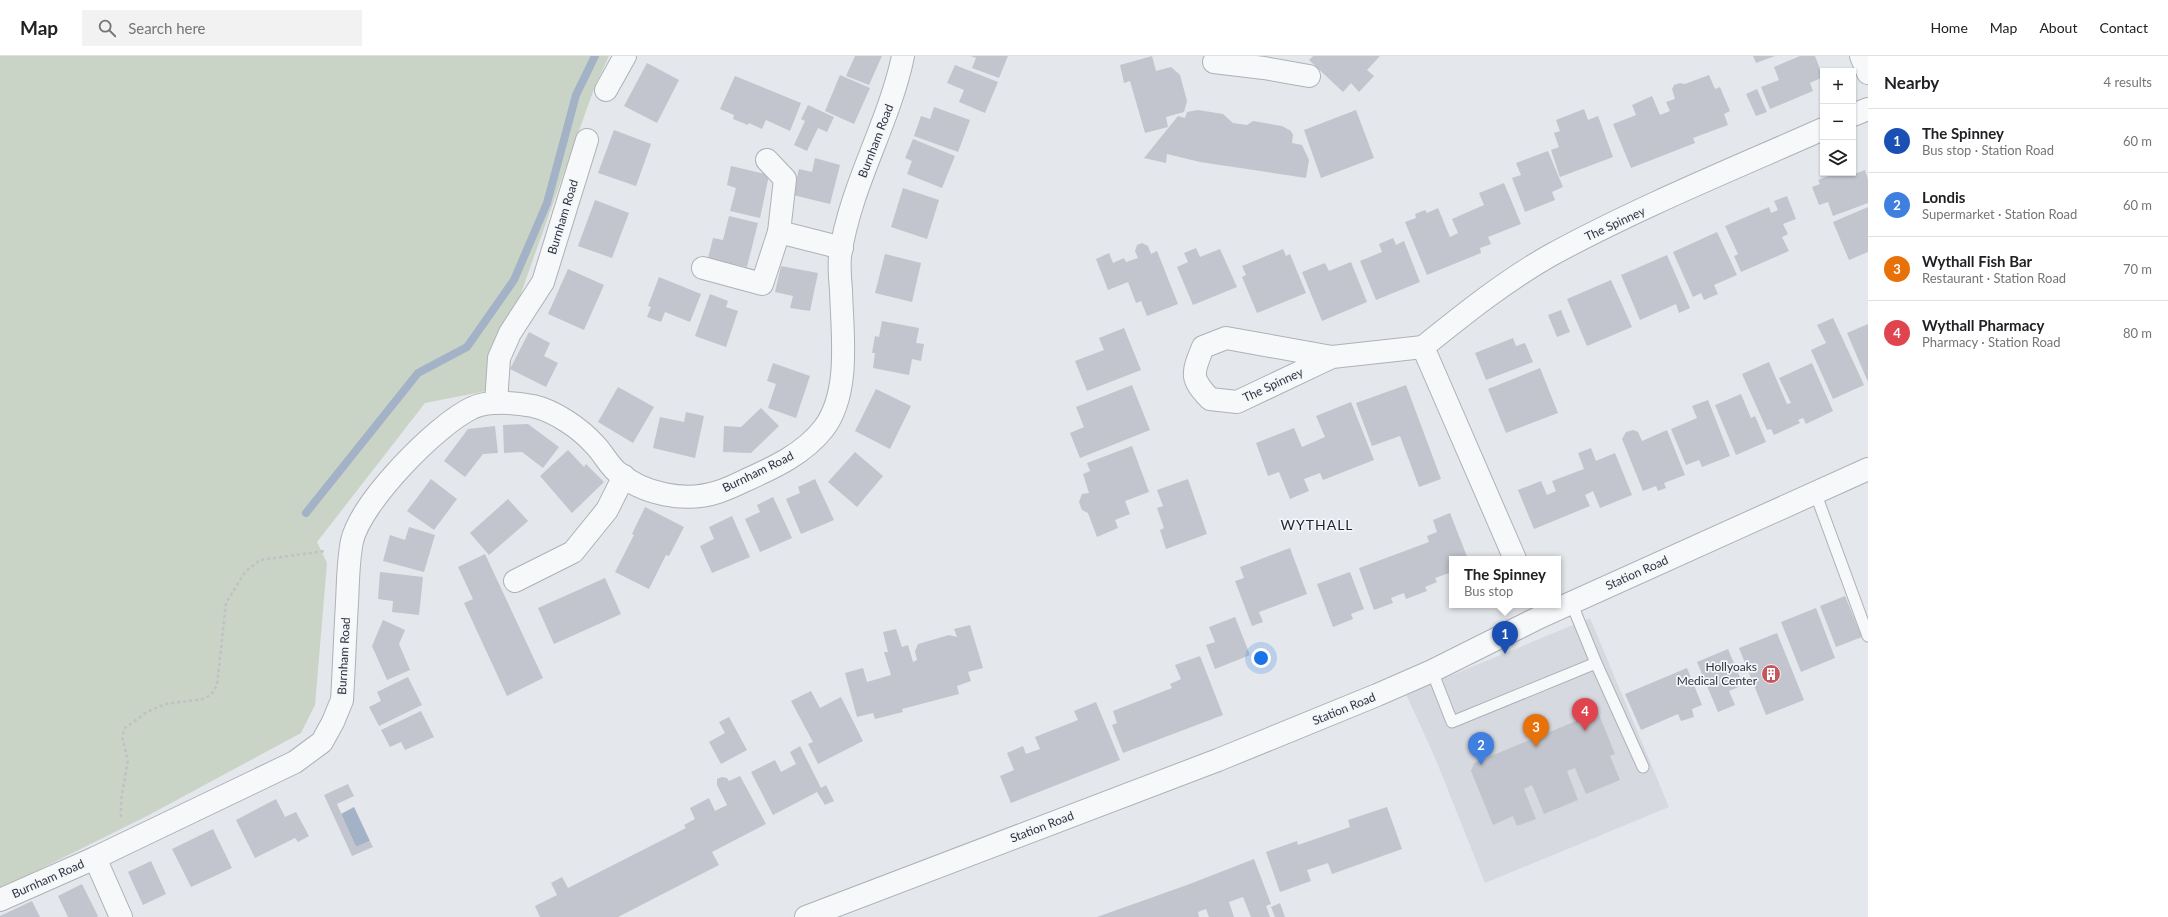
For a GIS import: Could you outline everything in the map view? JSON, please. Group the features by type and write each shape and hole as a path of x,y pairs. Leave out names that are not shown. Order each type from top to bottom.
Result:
{"street":[{"path":"606,90 624,56"},
{"name":"Burnham Road","path":"0,900 95,858 295,762 322,742 333,722 342,700 353,539 373,500 403,466 447,423 474,407 496,403 535,406 563,419 594,443 616,471 624,476 646,489 683,498 716,493 761,474 794,456 823,429 834,410 841,388 842,333 840,259 847,223 868,156 897,86 903,56"},
{"path":"1861,56 1868,73"},
{"path":"1214,62 1266,62 1309,76"},
{"path":"1856,114 1868,109"},
{"name":"The Spinney","path":"1332,357 1237,402 1210,399 1196,384 1195,367 1203,347 1226,338 1332,357 1423,347 1480,301 1550,256 1613,224 1820,130"},
{"name":"Burnham Road","path":"496,403 499,358 510,333 543,282 587,140"},
{"path":"703,268 762,284 779,232 785,179 767,160"},
{"path":"779,232 842,248"},
{"path":"1423,347 1514,556"},
{"name":"Station Road","path":"1561,605 1571,602 1868,469"},
{"path":"515,582 573,552 607,510 624,476"},
{"name":"Station Road","path":"806,917 1218,760 1432,671 1537,611 1548,608"},
{"name":"Burnham Road","path":"95,858 121,917"}],"lane":[{"path":"1815,492 1868,636"},
{"path":"1571,602 1596,663 1643,767"},
{"path":"1432,671 1452,722 1596,663"}],"path":[{"path":"132,840 121,820 121,800 128,760 122,737 125,728 147,712 165,704 203,699 211,695 217,685 226,603 245,572 260,560 319,550 351,553"}],"shaded area":[{"path":"1590,618 1669,807 1485,883 1436,760 1406,694"}],"green space":[{"path":"0,56 609,56 595,86 486,391 425,403 317,542 327,563 315,705 301,733 147,816 0,889"}],"water":[{"path":"354,807 370,841 356,847 341,814"}],"building":[{"path":"855,56 882,56 869,85 846,76"},
{"path":"971,56 1008,56 999,78 972,68 976,58"},
{"path":"1152,56 1156,71 1171,67 1180,75 1187,101 1184,112 1166,117 1168,127 1145,133 1130,81 1124,83 1120,65"},
{"path":"1313,56 1380,56 1367,70 1374,76 1359,92 1351,83 1343,92 1309,60"},
{"path":"1753,56 1775,56 1756,63"},
{"path":"1800,56 1815,56 1820,69 1820,78 1810,83 1813,91 1770,109 1761,87 1779,80 1774,67"},
{"path":"647,63 679,80 657,123 624,106"},
{"path":"955,65 998,82 985,113 959,102 964,90 947,83"},
{"path":"840,75 870,88 854,124 825,111"},
{"path":"1709,75 1715,89 1720,87 1730,111 1724,114 1728,125 1693,138 1695,143 1631,168 1613,124 1636,115 1632,105 1652,96 1660,115 1670,111 1666,102 1675,99 1672,89 1674,85 1680,83 1685,84"},
{"path":"735,76 801,103 790,131 766,120 762,129 749,123 748,125 733,119 734,115 720,109"},
{"path":"1757,89 1767,112 1756,116 1746,94"},
{"path":"808,105 834,117 827,132 818,128 807,151 794,145 805,121 801,119"},
{"path":"934,107 970,120 958,152 914,136 921,116 930,119"},
{"path":"1584,109 1588,120 1598,116 1613,157 1560,177 1551,150 1559,147 1554,133 1560,131 1556,120"},
{"path":"1198,110 1223,114 1233,123 1247,125 1253,121 1282,126 1291,131 1293,135 1292,143 1302,145 1309,160 1306,178 1200,162 1167,154 1166,163 1144,158 1178,116 1185,118 1187,112"},
{"path":"1356,110 1374,158 1321,178 1304,130"},
{"path":"614,130 651,144 636,186 598,173"},
{"path":"913,139 955,156 942,188 907,174 912,161 905,158"},
{"path":"1548,151 1563,187 1552,192 1555,200 1525,212 1512,178 1521,175 1516,163"},
{"path":"815,158 840,165 830,204 793,195 799,169 812,172"},
{"path":"731,166 769,175 760,218 730,211 736,188 727,185"},
{"path":"1865,170 1868,179 1868,203 1833,216 1828,202 1819,205 1812,187 1820,184 1818,180 1829,176 1856,176 1856,173"},
{"path":"1504,183 1521,224 1488,237 1491,244 1480,248 1481,253 1427,275 1405,222 1416,218 1415,214 1425,210 1427,213 1438,208 1450,237 1458,233 1452,219 1484,205 1479,193"},
{"path":"903,188 939,200 927,239 891,227"},
{"path":"1787,196 1796,219 1783,224 1788,234 1782,237 1789,251 1741,272 1734,256 1738,254 1725,226 1769,207 1771,213 1778,210 1774,201"},
{"path":"595,200 629,213 612,258 578,246"},
{"path":"1868,207 1868,252 1849,260 1833,222"},
{"path":"729,216 758,223 747,267 708,258 713,238 723,240"},
{"path":"1717,232 1737,275 1714,285 1718,294 1704,300 1701,293 1693,297 1673,252"},
{"path":"1393,238 1396,245 1404,241 1420,282 1376,300 1360,261 1382,252 1379,244"},
{"path":"1142,243 1148,246 1151,254 1157,251 1178,304 1147,316 1141,301 1136,303 1128,282 1108,290 1096,259 1109,253 1113,263 1124,258 1126,262 1138,258 1135,251 1137,245"},
{"path":"1196,248 1200,257 1220,249 1237,287 1193,305 1177,267 1188,262 1184,253"},
{"path":"1283,249 1286,256 1290,254 1306,293 1257,313 1242,277 1246,275 1242,266"},
{"path":"885,254 921,263 912,302 875,293"},
{"path":"1667,255 1690,308 1679,313 1676,304 1640,320 1621,275"},
{"path":"1351,262 1367,302 1322,321 1302,272 1325,263 1329,271"},
{"path":"781,266 818,273 810,311 790,308 793,296 775,292"},
{"path":"568,269 604,285 584,330 548,314"},
{"path":"659,277 701,294 690,322 665,312 661,322 647,317 651,307 648,306"},
{"path":"1611,280 1632,327 1587,346 1567,299"},
{"path":"710,294 728,301 726,307 738,311 726,347 695,336"},
{"path":"1561,310 1570,332 1557,337 1548,315"},
{"path":"1833,318 1864,385 1833,399 1811,350 1826,343 1817,325"},
{"path":"882,321 919,328 916,343 924,344 921,361 912,359 909,375 873,368 875,353 872,353 875,336 879,337"},
{"path":"1868,324 1868,382 1847,333"},
{"path":"1124,328 1141,370 1087,391 1075,361 1104,350 1099,338"},
{"path":"529,332 550,343 544,356 558,363 546,387 510,369"},
{"path":"1513,338 1516,346 1525,343 1533,362 1486,380 1475,353"},
{"path":"1769,362 1787,404 1791,403 1779,378 1812,363 1833,411 1806,424 1803,418 1798,420 1800,423 1774,435 1771,429 1767,430 1742,374"},
{"path":"773,363 810,376 796,418 768,408 776,384 767,381"},
{"path":"1540,368 1558,413 1506,433 1488,389"},
{"path":"1132,385 1150,430 1080,458 1070,433 1084,427 1076,407"},
{"path":"1406,385 1441,479 1419,487 1400,436 1372,446 1356,403"},
{"path":"618,387 654,407 633,443 598,422"},
{"path":"876,389 911,406 890,449 855,431"},
{"path":"1741,394 1751,418 1755,416 1766,442 1736,455 1715,405"},
{"path":"1708,400 1730,456 1702,467 1699,460 1686,465 1671,429 1697,418 1692,406"},
{"path":"1351,402 1374,460 1323,480 1320,473 1304,479 1309,491 1290,499 1279,472 1268,476 1256,443 1294,428 1302,447 1325,437 1316,416"},
{"path":"761,408 779,426 751,453 723,452 724,426 741,427"},
{"path":"686,412 704,416 695,458 653,448 660,417 684,422"},
{"path":"528,424 559,447 543,468 522,452 504,453 503,425"},
{"path":"495,426 498,453 483,454 465,477 444,461 468,429"},
{"path":"1633,430 1638,432 1642,441 1667,430 1685,475 1664,483 1666,488 1658,491 1656,486 1643,491 1622,439 1626,432"},
{"path":"1132,446 1149,492 1125,501 1130,514 1115,520 1118,528 1097,537 1088,513 1082,510 1079,502 1082,494 1089,493 1083,474 1090,471 1087,463"},
{"path":"1591,448 1596,461 1615,453 1632,495 1600,508 1593,491 1585,495 1590,506 1534,529 1518,490 1541,481 1547,495 1556,491 1552,481 1584,469 1578,453"},
{"path":"568,450 584,467 586,464 604,482 572,513 540,476"},
{"path":"855,452 883,476 857,507 828,482"},
{"path":"431,479 457,499 434,530 407,511"},
{"path":"815,479 834,520 801,534 786,499 800,493 798,487"},
{"path":"1188,479 1207,534 1166,549 1160,530 1164,528 1157,508 1163,506 1157,490"},
{"path":"773,497 792,538 760,552 745,519 760,512 757,505"},
{"path":"508,499 528,521 489,555 470,533"},
{"path":"645,507 684,527 669,556 666,555 649,589 615,572 634,535 632,534"},
{"path":"1450,513 1467,556 1449,556 1449,573 1435,578 1437,582 1425,587 1427,591 1406,599 1404,593 1391,598 1393,603 1374,610 1359,568 1429,542 1427,536 1437,532 1433,520"},
{"path":"732,516 750,557 712,573 700,546 714,539 709,527"},
{"path":"409,527 435,535 424,572 383,561 390,535 405,540"},
{"path":"1290,548 1307,594 1259,612 1263,622 1252,626 1235,581 1244,578 1240,567"},
{"path":"485,554 543,678 507,696 464,603 473,599 458,567"},
{"path":"380,572 423,577 419,615 392,612 393,601 378,599"},
{"path":"1350,572 1364,609 1351,614 1353,619 1333,627 1317,584"},
{"path":"605,578 621,614 554,644 538,608"},
{"path":"1845,596 1862,637 1836,647 1820,606"},
{"path":"1816,608 1835,658 1801,672 1781,622"},
{"path":"1235,617 1250,655 1215,669 1206,645 1215,642 1209,627"},
{"path":"383,620 405,630 399,644 410,670 387,680 372,646"},
{"path":"970,625 983,668 968,672 971,681 957,686 959,694 902,709 903,712 875,719 873,713 857,717 845,673 863,668 867,682 891,675 884,652 888,652 883,632 896,629 902,647 908,645 913,662 917,660 915,651 918,644 949,635 957,637 954,629"},
{"name":"Hollyoaks Medical Center","path":"1777,633 1804,700 1766,715 1739,648"},
{"path":"1728,649 1743,685 1729,691 1735,705 1718,712 1697,662"},
{"path":"1200,656 1223,715 1123,753 1112,725 1117,723 1113,711 1172,688 1170,684 1181,679 1175,665"},
{"path":"1687,668 1702,705 1692,709 1694,717 1681,721 1678,714 1641,730 1625,694"},
{"path":"408,677 422,705 379,726 369,707 381,701 377,692"},
{"path":"811,691 820,708 841,697 863,741 818,764 808,744 813,742 791,701"},
{"path":"1096,702 1120,760 1011,803 1000,776 1014,770 1007,753 1023,746 1026,754 1040,749 1035,737 1078,720 1074,711"},
{"path":"421,711 434,737 405,750 401,742 390,747 381,730"},
{"path":"1598,712 1615,754 1610,756 1620,780 1586,794 1575,768 1567,771 1578,800 1544,814 1532,785 1524,789 1536,819 1517,826 1513,816 1493,825 1471,771 1474,763"},
{"path":"729,717 747,750 721,764 709,742 725,733 719,722"},
{"path":"800,746 821,788 826,785 834,801 825,805 817,792 773,815 751,772 775,760 781,772 796,764 790,752"},
{"path":"740,776 766,824 712,852 719,865 618,917 540,917 535,906 557,895 551,883 562,877 568,888 686,828 684,825 695,819 690,808 709,798 715,811 727,805 717,785 717,779 722,777 727,778 729,781"},
{"path":"348,784 354,796 337,804 356,847 370,841 373,847 352,856 324,795"},
{"path":"276,799 285,817 296,812 309,836 298,842 295,838 255,858 236,820"},
{"path":"1387,807 1402,849 1332,874 1328,863 1307,870 1311,881 1280,892 1266,852 1297,841 1298,845 1350,827 1348,820"},
{"path":"213,829 232,868 191,887 172,849"},
{"path":"1254,859 1271,904 1266,906 1270,917 1251,917 1243,897 1229,902 1234,917 1209,917 1206,909 1198,912 1199,917 1097,917 1187,885"},
{"path":"151,861 166,894 143,905 128,872"},
{"path":"82,884 98,916 97,917 68,917 58,896"},
{"path":"32,901 40,917 0,917 0,916"},
{"path":"1280,903 1285,917 1275,917 1271,907"}],"waterway":[{"path":"306,513 418,373 467,347 514,280 547,203 576,95 595,56"}],"place":[{"name":"The Spinney","path":"1505,654"},
{"name":"Hollyoaks Medical Center","path":"1771,674"},
{"name":"Wythall Pharmacy","path":"1585,731"},
{"name":"Wythall Fish Bar","path":"1536,747"},
{"name":"Londis","path":"1481,765"}],"district":[{"name":"WYTHALL","path":"1317,525"}]}
